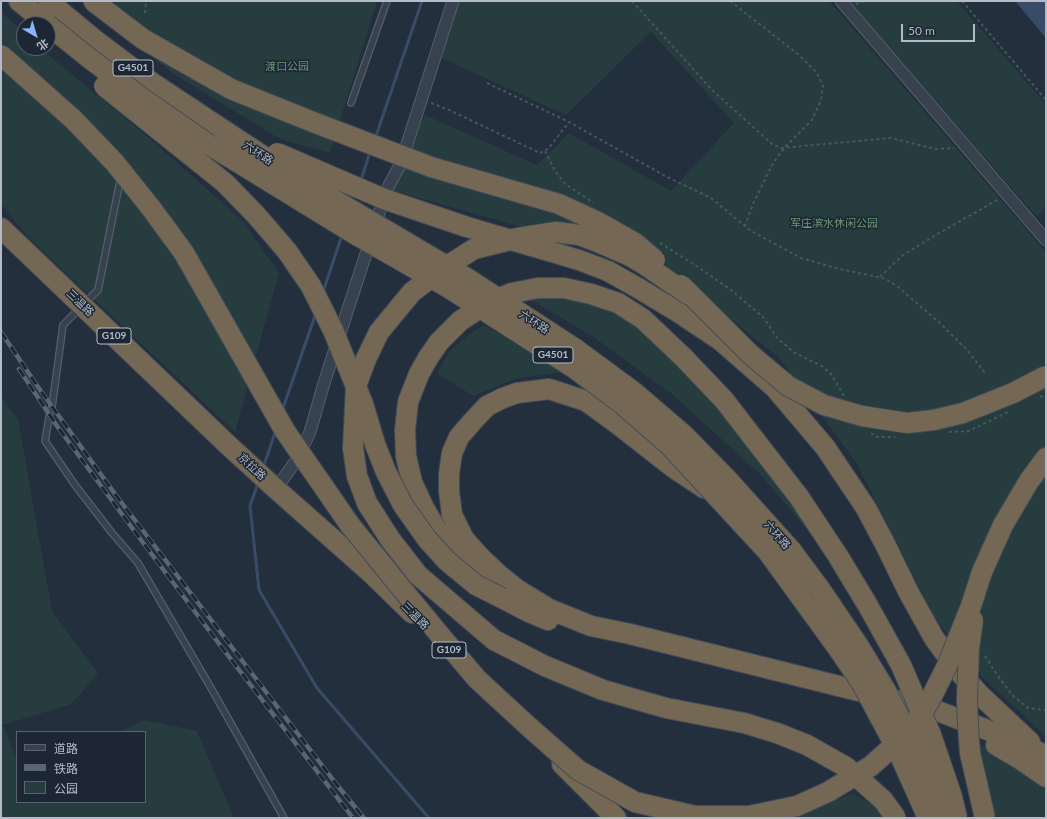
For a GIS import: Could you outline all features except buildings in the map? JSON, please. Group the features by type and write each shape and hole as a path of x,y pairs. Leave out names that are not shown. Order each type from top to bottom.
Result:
{"highway":[{"path":"19,1 33,16"},
{"name":"六环路","path":"19,1 37,16"},
{"name":"六环路","path":"48,1 95,40 151,82 222,129 289,173 465,277 577,350 634,392 683,434 728,480 791,550 824,595 858,645 886,691 915,747 946,818"},
{"path":"93,1 143,39 231,89 431,167 559,204 598,222 635,242 664,267 689,295 750,355 788,386 824,405 862,416 907,423 934,420 963,413 1046,376"},
{"name":"六环路","path":"56,31 142,98 208,144 353,233 449,288 574,368 622,404 670,446 768,552 833,640 861,682 898,750 928,818"},
{"path":"56,41 72,58 101,84 225,183 256,215 287,251 311,286 334,330 363,404 375,444 386,472 403,505 427,539 447,561 476,585 529,612 548,614 591,626 630,634 935,710 998,734 1044,756"},
{"path":"1,55 74,120 115,163 151,208 184,253 285,431 350,525 477,679 578,770 635,802 695,816 749,816 797,806 828,792 871,766 901,739 929,702 946,666 982,572 1003,525 1029,481 1046,458"},
{"path":"222,129 384,200 467,227 579,260 608,272 678,312 720,340 775,388 825,447 866,508 909,593 934,638 955,667 979,694 1044,756"},
{"name":"三温路","path":"1,228 228,445"},
{"path":"689,295 630,256 600,242 579,235 556,232 518,238 474,249 444,268 412,292 379,332 366,359 356,386 353,448 357,476 367,502 390,539 418,575 494,640 546,666 603,690 666,708 744,723 808,745 846,767 883,800 896,818"},
{"path":"502,598 469,570 442,537 424,508 412,482 406,456 405,430 408,402 419,374 439,342 460,321 487,303 512,293 538,288 564,288 618,302 643,319 684,358 724,400 799,497 842,562 901,665 931,735 952,797 957,818"},
{"path":"716,495 674,468 586,401 549,389 518,393 503,398 488,406 459,437 452,453 449,474 449,491 452,515 464,539 498,574 548,614 589,634 904,710 964,730 1020,759 1046,777"},
{"name":"京拉路","path":"228,445 276,489"},
{"name":"三温路","path":"276,489 388,589 616,818"},
{"path":"982,572 969,648 967,699 970,753 985,818"}],"street":[{"path":"276,489 297,460 310,432 324,383 387,189 401,163 453,1"},
{"path":"841,1 1046,240"}],"lane":[{"path":"351,103 387,1"},
{"path":"120,182 98,290 63,324 52,407 45,441 75,485 112,533 138,563 211,688 284,818"}],"path":[{"path":"145,13 146,1"},
{"path":"632,1 712,90 772,144 781,148 890,138 936,149 966,147"},
{"path":"730,1 799,55 817,73 823,86 821,100 812,120 785,147 773,162 753,204 745,226"},
{"path":"962,1 1046,100"},
{"path":"487,83 569,122 667,177 711,198 751,231 801,258 839,269 886,279 898,287 941,324 968,351 985,373"},
{"path":"421,99 449,110 540,153 548,149 569,122"},
{"path":"545,151 555,172 565,184 597,204"},
{"path":"880,277 903,255 1007,195"},
{"path":"658,242 731,290 763,317 778,339 795,353 822,366 831,374 848,401"},
{"path":"1033,400 1046,395"},
{"path":"946,432 969,431 1012,410"},
{"path":"871,433 877,437 896,437"},
{"path":"985,656 1012,695 1028,708 1046,710"}],"green space":[{"name":"渡口公园","path":"92,1 377,1 330,153 280,139 172,73 96,12"},
{"name":"军庄滨水休闲公园","path":"450,1 829,1 1046,252 1046,737 973,668 935,618 856,462 779,358 684,281 564,239 392,190 425,115 537,165 569,133 671,191 734,123 651,32 566,115 433,54"},
{"path":"848,1 957,1 1046,105 1046,206 1037,217"},
{"path":"1,12 16,26 16,56 50,56 150,139 242,220 279,273 235,432 30,239 1,204"},
{"path":"573,288 655,324 786,461 862,581 854,586 762,476 672,394 592,336 528,298"},
{"path":"484,325 563,372 515,379 473,396 437,373 450,351 467,336"},
{"path":"1,397 18,419 52,611 98,674 71,704 3,725 16,757 16,803 146,803 146,731 123,731 145,720 197,731 234,818 1,818"},
{"path":"967,738 1015,762 1043,784 1046,788 1046,818 996,818"},
{"path":"852,793 895,818 790,818 804,815"}],"water":[{"path":"1015,1 1046,1 1046,38"}],"waterway":[{"path":"375,139 422,1"},
{"path":"361,180 370,152"},
{"path":"323,292 342,235"},
{"path":"282,411 316,313"},
{"path":"263,468 276,430"},
{"path":"258,483 250,506 259,590 317,688 429,818"}],"railway":[{"path":"1,332 38,387 115,494 337,785 364,818"},
{"path":"19,369 57,426 141,540 353,818"}]}
